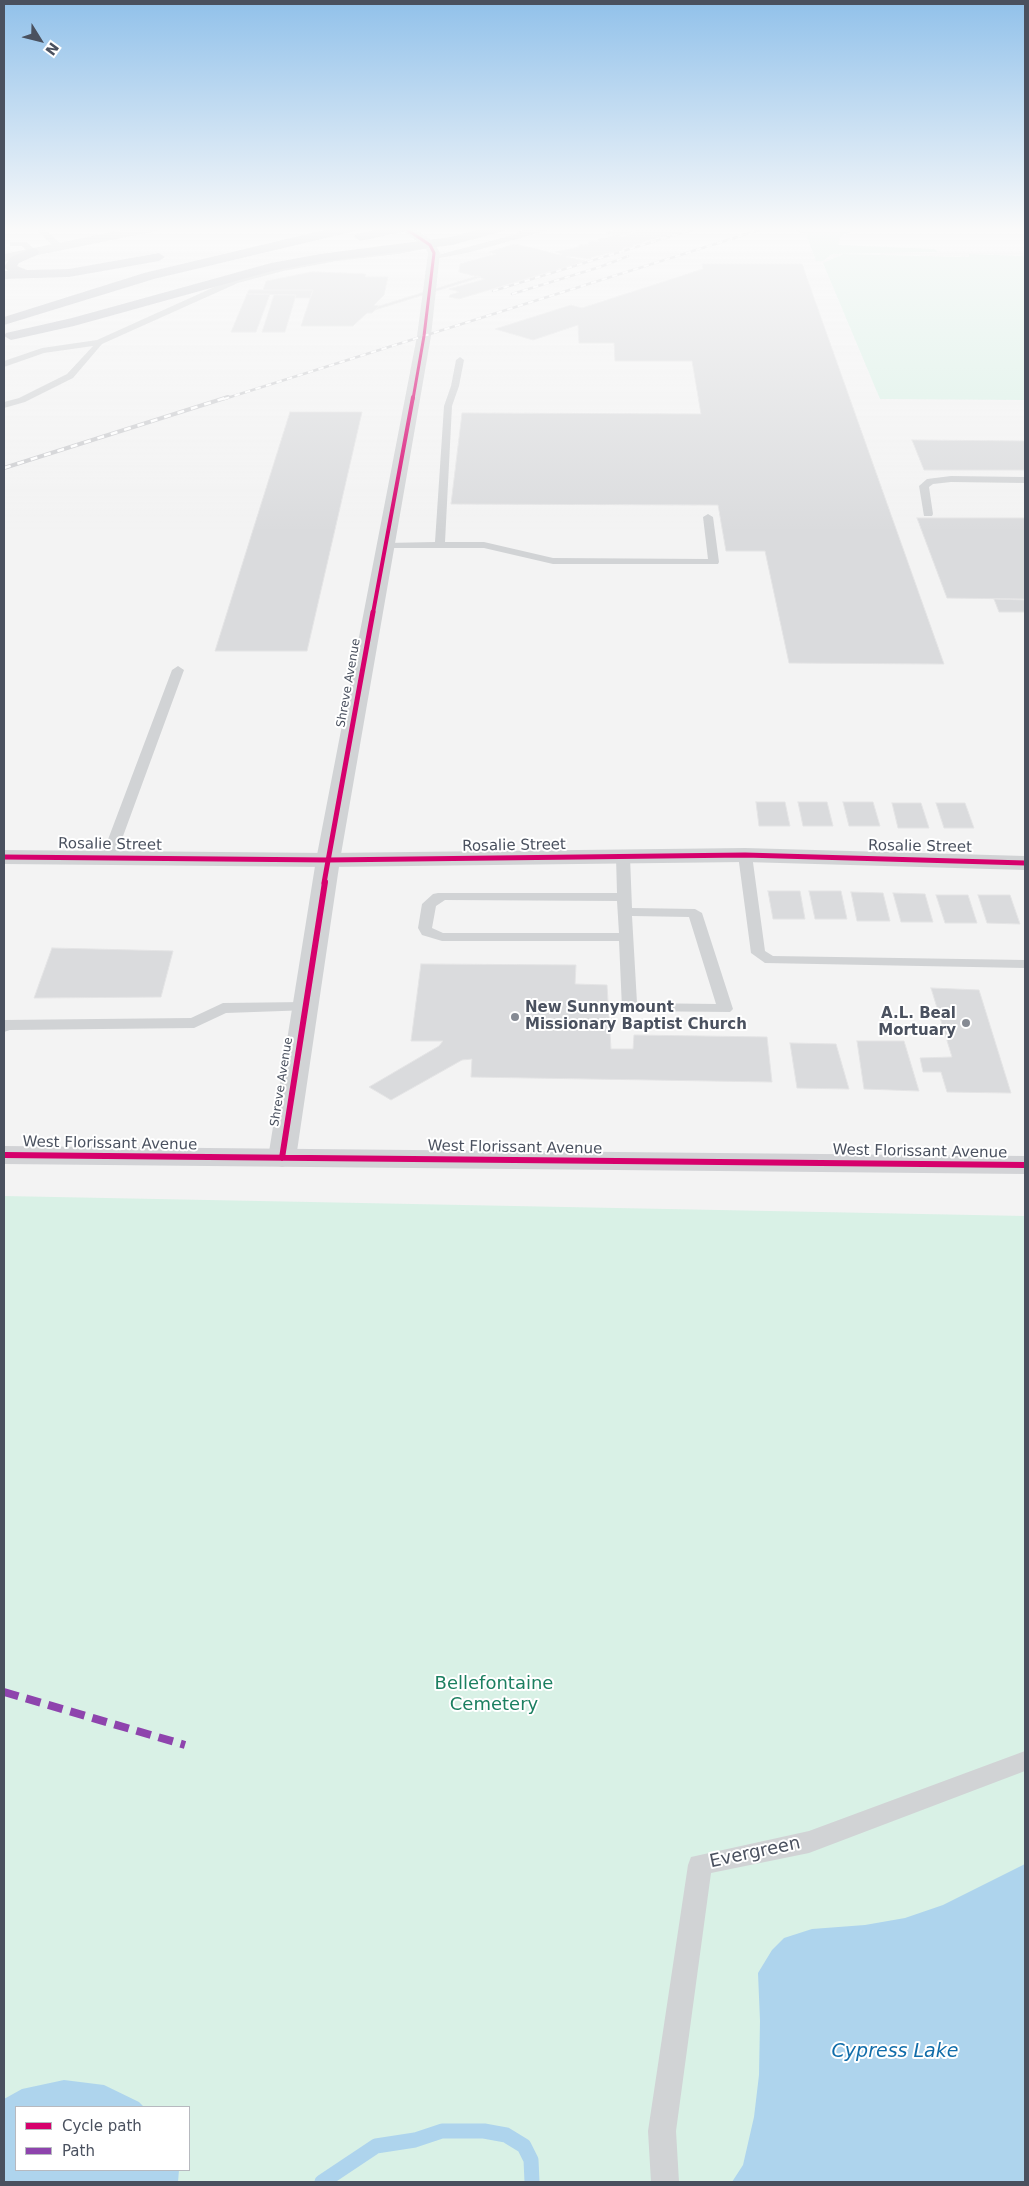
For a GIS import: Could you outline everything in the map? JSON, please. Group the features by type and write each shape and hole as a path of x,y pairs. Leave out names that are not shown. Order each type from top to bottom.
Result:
{"highway":[{"path":"8,337 33,329"},
{"path":"8,337 43,329"}],"main road":[{"name":"West Florissant Avenue","path":"4,1155 1025,1165"}],"street":[{"name":"Shreve Avenue","path":"282,1158 328,860 424,329"},
{"name":"Rosalie Street","path":"4,857 328,860 745,855 1025,863"}],"lane":[{"path":"4,364 42,351 99,342 128,329"},
{"path":"4,405 22,400 70,376 99,342"},
{"path":"440,546 448,406 455,386 460,360"},
{"path":"928,514 924,486 930,481 951,479 1025,480"},
{"path":"386,546 484,545 553,561 714,562 708,517"},
{"path":"108,858 178,670"},
{"path":"745,855 758,953 770,960 1025,964"},
{"path":"623,857 625,905 626,937 630,1008 725,1009 694,913 625,905 445,896 438,897 429,904 425,928 428,932 442,937 626,937"},
{"path":"4,1027 194,1023 223,1008 305,1007"},
{"name":"Evergreen","path":"665,2181 662,2131 700,1865 809,1842 1025,1760"}],"green space":[{"path":"851,329 1025,329 1025,400 880,399"},
{"name":"Bellefontaine Cemetery","path":"4,1196 1025,1216 1025,2182 4,2182"}],"water":[{"name":"Cypress Lake","path":"1025,1864 1025,2182 732,2182 743,2165 754,2117 759,2075 760,2021 758,1973 772,1950 784,1938 812,1929 865,1925 905,1918 943,1905"},
{"path":"64,2080 104,2085 139,2102 143,2106 15,2106 15,2171 179,2171 178,2182 4,2182 4,2099 22,2089"}],"building":[{"path":"232,329 257,329 256,332 231,332"},
{"path":"263,329 286,329 285,332 262,332"},
{"path":"495,329 566,329 533,340"},
{"path":"578,329 825,329 944,664 789,663 765,551 726,551 718,505 451,504 462,413 701,414 692,361 615,361 614,343 579,343"},
{"path":"290,412 362,412 307,651 215,651"},
{"path":"912,440 1025,441 1025,470 924,470"},
{"path":"917,518 1025,518 1025,599 947,598"},
{"path":"994,599 1025,600 1025,612 999,612"},
{"path":"756,802 785,802 790,826 759,826"},
{"path":"798,802 827,802 833,826 803,826"},
{"path":"843,802 873,802 880,826 849,826"},
{"path":"892,803 921,803 929,828 898,828"},
{"path":"936,803 965,803 974,828 944,828"},
{"path":"768,891 800,891 805,919 773,919"},
{"path":"809,891 841,891 847,919 815,919"},
{"path":"851,892 883,893 890,921 857,921"},
{"path":"893,893 925,894 933,922 901,922"},
{"path":"936,895 968,895 977,923 945,923"},
{"path":"978,895 1010,895 1020,924 987,923"},
{"path":"52,948 173,951 161,997 34,998"},
{"path":"421,964 576,965 575,984 607,985 611,1049 633,1049 634,1035 767,1037 772,1082 471,1077 472,1059 462,1060 391,1100 369,1087 439,1046 443,1041 411,1041"},
{"name":"A.L. Beal Mortuary","path":"931,988 979,990 1011,1093 947,1092 941,1072 923,1072 920,1058 952,1057"},
{"path":"857,1041 904,1041 919,1091 864,1089"},
{"path":"790,1043 836,1044 849,1089 797,1088"}],"waterway":[{"path":"322,2182 376,2146 415,2140 442,2131 484,2131 506,2135 524,2146 531,2160 532,2182"}],"railway":[{"path":"224,399 446,329"},
{"path":"4,468 228,397"}],"marked path":[{"path":"4,1692 185,1745"}],"cycle path":[{"path":"282,1158 328,860 425,329"},
{"path":"4,857 328,860 745,855 1025,863"},
{"path":"4,1155 1025,1165"}],"place":[{"name":"New Sunnymount Missionary Baptist Church","path":"515,1017"},
{"name":"A.L. Beal Mortuary","path":"966,1023"}]}
